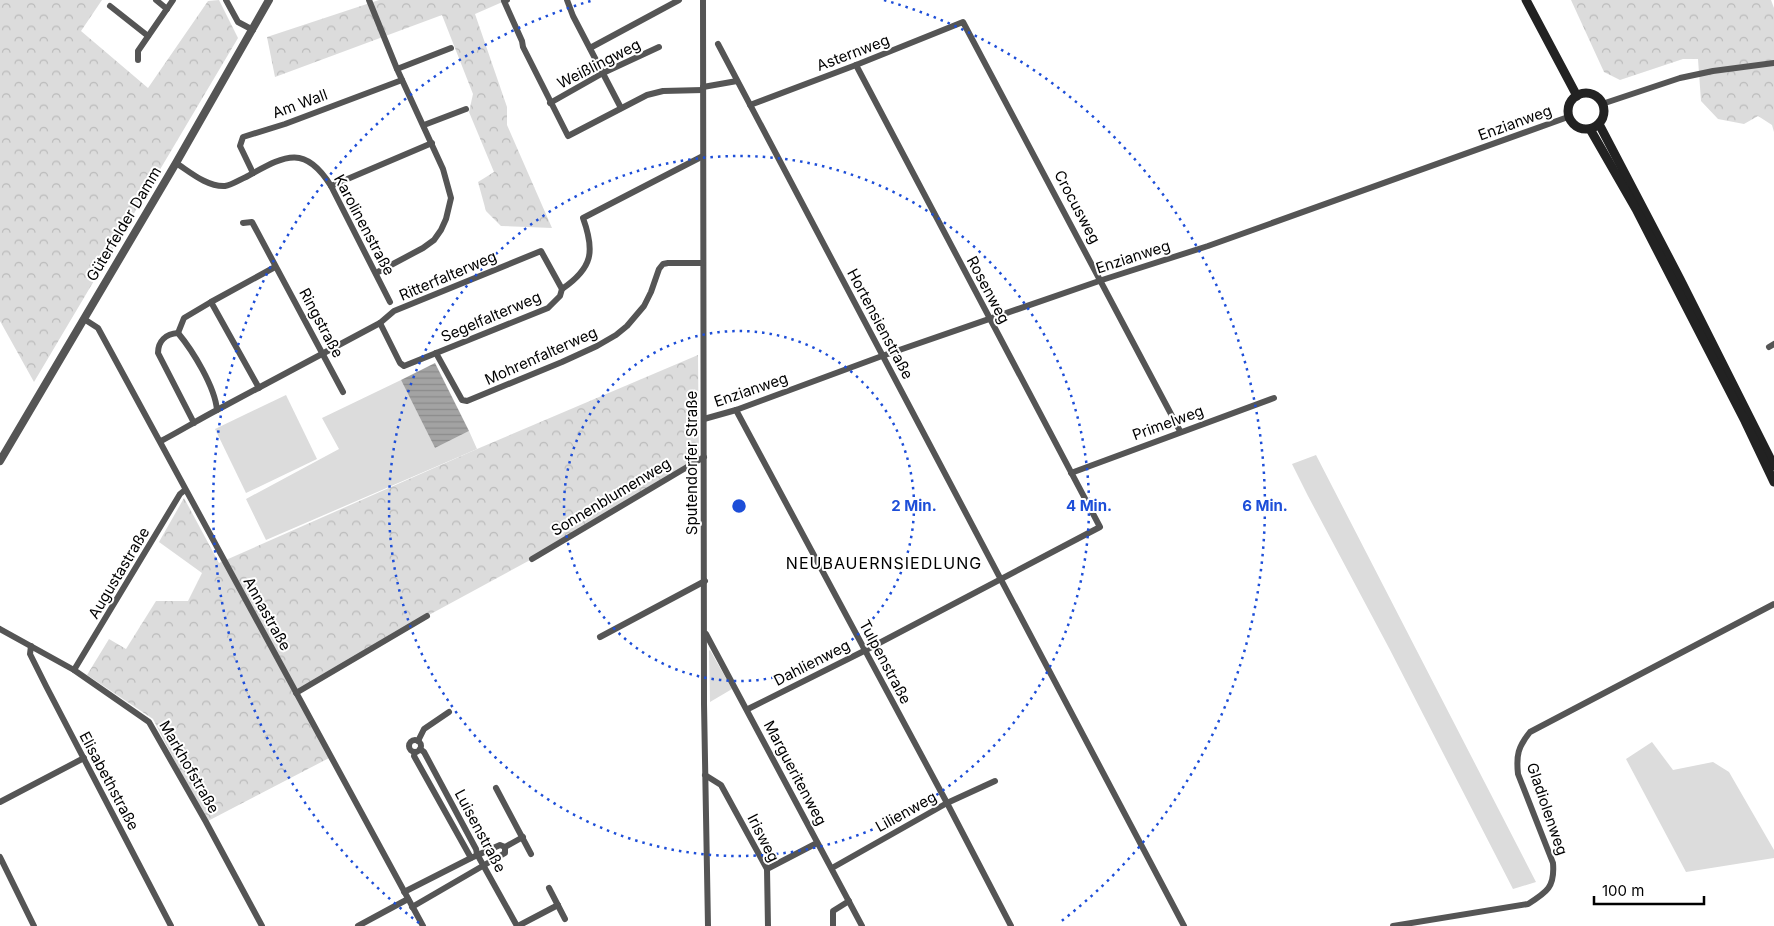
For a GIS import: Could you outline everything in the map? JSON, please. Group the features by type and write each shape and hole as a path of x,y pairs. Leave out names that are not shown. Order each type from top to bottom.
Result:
{"main road":[{"path":"1526,0 1577,96"},
{"path":"1592,94 1602,104 1603,114 1598,124 1590,129 1579,128 1570,121 1568,116 1569,104 1577,96 1592,94"},
{"path":"1598,124 1689,295 1774,466"},
{"path":"1590,129 1636,209 1745,421 1774,482"}],"street":[{"path":"156,0 167,9"},
{"path":"138,60 138,51 173,0"},
{"path":"226,0 238,22 253,30"},
{"name":"Güterfelder Damm","path":"0,461 176,163 269,0"},
{"path":"369,0 397,69 432,143 446,178 450,198 449,209 441,230 434,240 423,248 376,273"},
{"path":"507,0 504,1 523,47 568,136 655,92 703,88 737,81"},
{"path":"567,0 573,16 621,108"},
{"name":"Sputendorfer Straße","path":"703,0 705,775 708,926"},
{"path":"590,48 675,1"},
{"path":"110,6 148,36"},
{"name":"Asternweg","path":"750,105 963,22"},
{"name":"Crocusweg","path":"963,22 1102,280 1180,431"},
{"name":"Hortensienstraße","path":"718,44 1184,926"},
{"name":"Weißlingweg","path":"550,103 603,74 659,47"},
{"path":"397,69 451,48"},
{"path":"1602,104 1680,78 1712,71 1774,63"},
{"name":"Rosenweg","path":"856,65 1100,526"},
{"name":"Am Wall","path":"253,173 240,146 243,137 285,124 402,80"},
{"path":"424,125 466,109"},
{"name":"Enzianweg","path":"704,419 736,410 882,356 1226,239 1568,116"},
{"path":"331,186 432,143"},
{"name":"Segelfalterweg","path":"380,323 400,364 404,366 548,308 560,296 562,288 576,279 588,264 591,248 584,218 703,156"},
{"name":"Karolinenstraße","path":"176,163 213,185 231,185 281,158 296,157 310,161 322,172 331,186 390,302"},
{"name":"Ringstraße","path":"243,223 252,222 275,267 326,352 343,392"},
{"name":"Ritterfalterweg","path":"161,441 380,323 394,312 541,251 562,288"},
{"name":"Mohrenfalterweg","path":"436,353 462,400 467,401 562,362 616,335 627,326 644,306 659,269 663,264 703,263"},
{"path":"178,333 184,318 275,267"},
{"path":"211,302 259,388"},
{"name":"Annastraße","path":"84,319 98,328 423,926"},
{"path":"178,333 173,333 162,340 158,346 158,353 194,423"},
{"path":"178,333 190,349 215,396 217,410"},
{"name":"Primelweg","path":"1071,473 1180,431 1274,398"},
{"name":"Tulpenstraße","path":"736,410 1012,926"},
{"name":"Sonnenblumenweg","path":"532,559 704,457"},
{"name":"Augustastraße","path":"74,670 180,494 185,490"},
{"name":"Dahlienweg","path":"748,710 1100,526"},
{"path":"600,638 705,581"},
{"name":"Gladiolenweg","path":"1393,926 1528,904 1547,892 1554,877 1553,863 1518,774 1516,758 1530,732 1774,604"},
{"path":"296,693 427,616"},
{"name":"Markhofstraße","path":"0,629 74,670 149,722 262,926"},
{"name":"Margueritenweg","path":"705,633 748,710 862,926"},
{"name":"Elisabethstraße","path":"31,646 30,654 172,926"},
{"path":"417,750 410,749 409,744 413,740 418,741 424,729 449,712"},
{"name":"Luisenstraße","path":"418,741 420,743 414,756 474,856 484,866 517,926 558,906"},
{"name":"Luisenstraße","path":"417,750 424,752 476,849 474,856"},
{"path":"0,802 84,758"},
{"name":"Irisweg","path":"705,775 721,785 767,869 768,926"},
{"name":"Lilienweg","path":"832,868 947,803 995,781"},
{"path":"496,788 531,854"},
{"path":"358,926 474,856 500,845 505,847 522,837"},
{"path":"767,869 817,843"},
{"path":"412,906 505,853 505,847"},
{"path":"0,857 34,926"},
{"path":"549,888 565,919"},
{"path":"833,926 833,911 848,901"}],"green space":[{"path":"0,0 102,0 81,31 148,88 208,1 219,0 238,38 34,382 0,321"},
{"path":"379,0 507,0 475,14 507,107 507,125 552,228 501,226 486,211 478,182 494,172 469,112 473,94 442,15 275,77 267,37"},
{"path":"1571,0 1771,0 1774,8 1774,132 1772,125 1758,116 1744,124 1718,119 1701,101 1698,59 1683,59 1620,80 1604,72"},
{"path":"698,355 699,460 532,559 427,616 296,693 331,757 206,822 153,719 87,675 109,639 126,649 156,601 188,601 202,573 159,542 184,498 219,563 477,449"},
{"path":"401,380 435,448 469,431 477,449 266,540 246,499 339,449 322,418"},
{"path":"286,395 317,459 246,493 215,429"},
{"path":"1316,455 1536,882 1513,889 1389,648 1308,496 1292,464"},
{"path":"709,651 732,689 710,702"},
{"path":"1652,742 1673,770 1713,762 1729,772 1774,850 1774,858 1686,872 1626,759"}],"shaded area":[{"path":"435,363 469,431 435,448 401,380"}],"district":[{"name":"NEUBAUERNSIEDLUNG","path":"884,563"}]}
